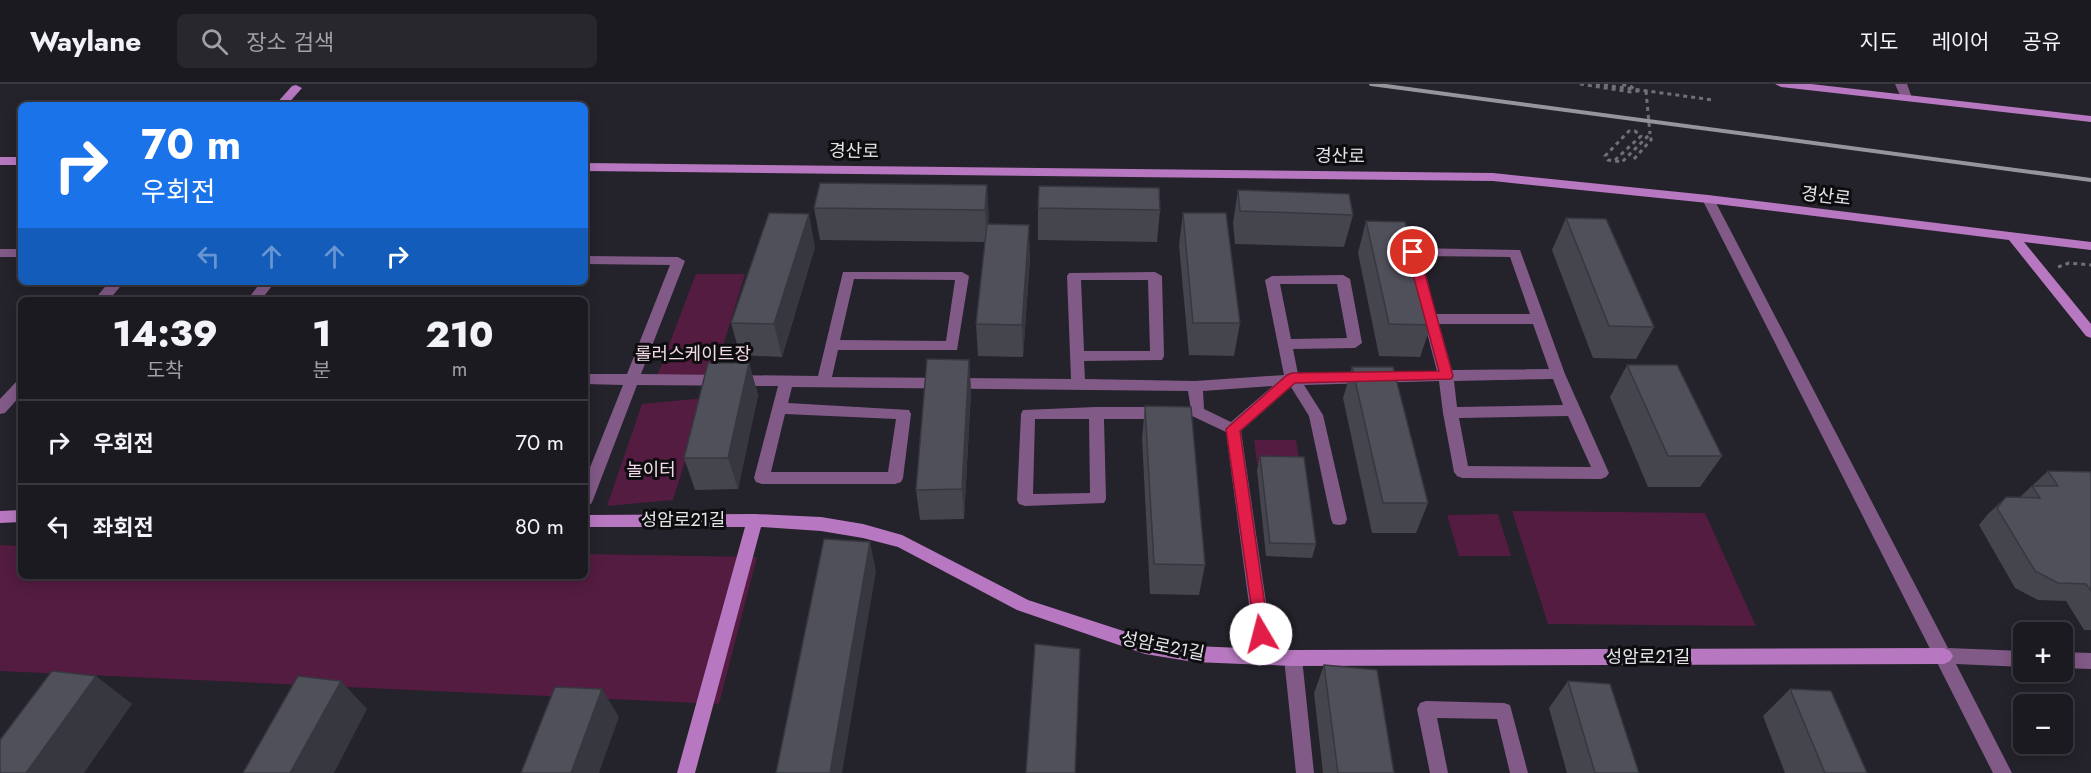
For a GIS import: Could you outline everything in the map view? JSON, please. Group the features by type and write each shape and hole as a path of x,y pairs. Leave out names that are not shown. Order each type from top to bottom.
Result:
{"street":[{"path":"1781,84 2091,119"},
{"path":"1901,84 1906,98"},
{"path":"284,102 296,88"},
{"path":"0,161 18,161"},
{"name":"경산로","path":"588,167 1493,177 1708,199 2091,246"},
{"path":"1708,199 2003,773"},
{"path":"2013,237 2091,333"},
{"path":"1413,252 1515,253 1539,319 1558,374 1601,473 1462,472 1450,413 1446,376 1413,252"},
{"path":"0,254 18,253"},
{"path":"588,260 678,261 588,492"},
{"path":"824,382 848,275 962,276 952,346 833,345"},
{"path":"1077,356 1157,356 1155,276 1074,276 1078,384"},
{"path":"1285,344 1355,344 1343,279 1272,280 1285,344 1292,378 1316,415 1339,519"},
{"path":"103,297 114,285"},
{"path":"256,297 266,285"},
{"path":"1431,319 1539,319"},
{"path":"588,380 1195,386 1292,378 1558,374"},
{"path":"1233,429 1292,378"},
{"path":"780,408 904,414 895,478 762,478 786,382"},
{"path":"1186,412 1195,386"},
{"path":"0,409 18,389"},
{"path":"1450,413 1574,410"},
{"path":"1096,413 1098,499 1025,500 1028,414 1096,413 1186,412 1233,429"},
{"path":"1233,429 1265,657"},
{"path":"0,517 18,516"},
{"path":"686,773 755,520"},
{"name":"성암로21길","path":"588,521 755,520 821,524 863,531 902,542 1023,605 1055,618 1145,646 1194,654 1293,658 1944,656"},
{"path":"1944,656 2013,659"},
{"path":"1293,658 1305,773"},
{"path":"2073,661 2091,662"},
{"path":"1439,773 1426,709 1504,711 1519,773"}],"path":[{"path":"1580,84 1631,92 1638,91 1630,86 1619,84"},
{"path":"1596,84 1713,100"},
{"path":"1634,159 1651,140 1646,91"},
{"path":"1615,160 1641,136 1635,131 1629,131 1605,156 1606,159 1611,162 1622,162 1650,134"},
{"path":"2056,271 2063,263 2091,265"}],"green space":[{"name":"롤러스케이트장","path":"696,274 745,274 713,379 654,384"},
{"name":"놀이터","path":"705,398 673,500 607,506 642,404"},
{"path":"1254,440 1296,440 1300,465 1257,464"},
{"path":"1512,511 1705,513 1756,626 1548,624"},
{"path":"1498,514 1511,556 1459,556 1447,515"},
{"path":"0,545 18,546 18,579 588,579 588,554 757,557 719,704 0,671"}],"building":[{"path":"820,183 987,185 985,210 814,208"},
{"path":"1039,186 1159,188 1160,210 1038,208"},
{"path":"1238,190 1349,194 1353,215 1240,211"},
{"path":"769,213 809,214 774,324 731,323"},
{"path":"1183,213 1226,213 1240,323 1193,323"},
{"path":"1566,218 1606,219 1654,327 1609,326"},
{"path":"1366,221 1405,222 1431,325 1389,324"},
{"path":"987,224 1029,225 1022,325 976,324"},
{"path":"927,359 969,360 962,489 916,490"},
{"path":"708,363 749,363 728,458 684,458"},
{"path":"1627,365 1677,365 1722,456 1668,456"},
{"path":"1352,367 1393,367 1428,503 1383,503"},
{"path":"1145,406 1191,407 1205,565 1154,564"},
{"path":"1260,456 1304,457 1316,544 1270,543"},
{"path":"2048,471 2091,472 2091,591 2086,584 2058,583 2035,571 1997,508 2006,497 2040,498 2032,486 2058,486"},
{"path":"824,539 870,542 830,773 776,773"},
{"path":"1035,644 1080,649 1075,773 1026,773"},
{"path":"1324,665 1377,670 1394,773 1338,773"},
{"path":"52,671 96,676 26,773 0,773 0,740"},
{"path":"298,676 341,681 290,773 243,773"},
{"path":"1568,681 1610,684 1639,773 1595,773"},
{"path":"555,687 602,689 571,773 521,773"},
{"path":"1790,689 1831,691 1867,773 1825,773"}],"railway":[{"path":"1371,84 2091,180"}],"route":[{"path":"1261,634 1233,429 1292,378 1446,376 1413,252"}]}
